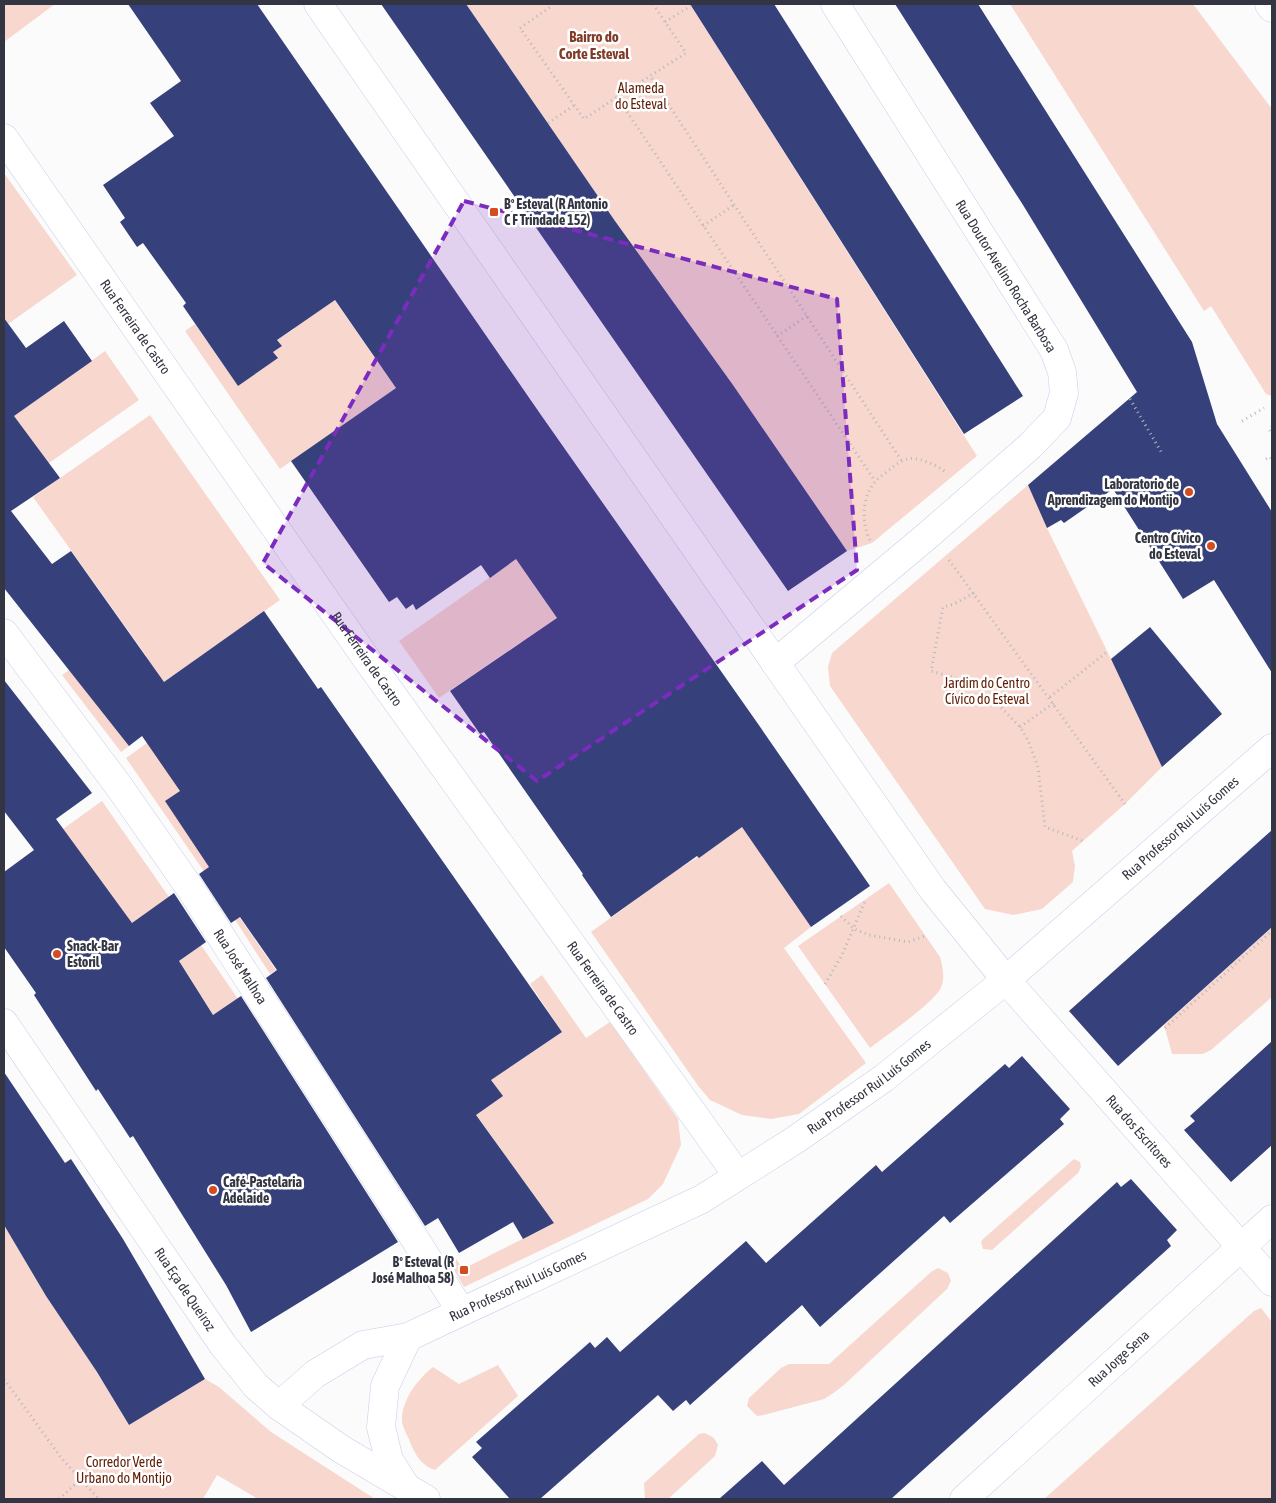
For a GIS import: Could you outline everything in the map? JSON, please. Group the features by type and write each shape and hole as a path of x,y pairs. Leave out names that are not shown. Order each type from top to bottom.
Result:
{"street":[{"name":"Rua dos Escritores","path":"318,4 934,890 1006,980 1272,1282"},
{"name":"Rua Doutor Avelino Rocha Barbosa","path":"775,663 927,536 1030,446 1057,418 1064,393 1062,372 1054,350 835,4"},
{"path":"1269,4 1272,8"},
{"name":"Rua Ferreira de Castro","path":"4,138 368,661 738,1176"},
{"name":"Rua José Malhoa","path":"4,633 118,785 192,892 460,1311"},
{"name":"Rua Professor Rui Luís Gomes","path":"279,1406 315,1374 363,1345 408,1337 702,1199 794,1140 884,1078 1006,980 1272,748"},
{"name":"Rua Eça de Queiroz","path":"4,1023 223,1344 256,1386 279,1406 341,1448 416,1494"},
{"name":"Rua Jorge Sena","path":"964,1499 1272,1220"},
{"path":"408,1337 385,1386 381,1427 389,1460 416,1494"}],"path":[{"path":"553,5 520,28 584,119 686,52 653,4"},
{"path":"665,22 692,6"},
{"path":"650,76 901,460"},
{"path":"617,97 875,482"},
{"path":"548,124 574,106"},
{"path":"703,226 734,205"},
{"path":"777,336 807,316"},
{"path":"1130,399 1163,455"},
{"path":"1242,421 1264,408"},
{"path":"1272,427 1269,429 1272,435"},
{"path":"1266,460 1270,457 1272,460"},
{"path":"872,543 868,537 865,521 865,501 875,482 901,460 919,459 933,464 944,470 950,478"},
{"path":"946,556 1050,697 1125,804"},
{"path":"974,593 954,604 943,607 931,672 966,681 993,700 1020,726 1028,740 1038,767 1045,827 1083,841"},
{"path":"1050,697 1107,652"},
{"path":"1020,726 1054,703"},
{"path":"825,984 842,956 866,899"},
{"path":"841,916 854,929 869,935 908,942 926,936"},
{"path":"1165,1028 1272,931"},
{"path":"4,1379 62,1459 99,1499"},
{"path":"59,1499 81,1479"}],"highlighted area":[{"path":"464,201 837,299 857,570 537,781 263,563"}],"green space":[{"path":"4,4 55,4 4,42"},
{"name":"Alameda do Esteval","path":"466,4 690,4 977,456 872,543 847,551 733,385 615,221"},
{"path":"1010,4 1193,4 1272,109 1272,396 1266,394 1211,306 1204,311"},
{"path":"4,173 77,275 8,324 4,318"},
{"path":"324,285 396,388 280,469 185,331 195,324 238,386 277,358 273,352 282,346 277,340 294,329 275,301"},
{"path":"105,351 139,400 49,463 18,478 4,459 4,423"},
{"path":"150,415 280,600 195,660 184,710 144,664 129,746 121,752 62,675 115,639 147,657 33,497"},
{"name":"Jardim do Centro Cívico do Esteval","path":"1028,485 1162,767 1125,804 1072,851 1075,866 1073,882 1042,909 1013,915 985,909 830,686 828,667 832,653"},
{"path":"534,526 534,585 586,660 551,686 521,642 439,698 399,641 516,559"},
{"path":"147,743 217,839 211,876 276,970 270,974 201,867 126,758"},
{"path":"102,801 169,897 114,937 49,839"},
{"path":"725,802 811,927 784,948 866,1063 799,1114 771,1119 742,1115 710,1100 591,932 677,870 714,847"},
{"path":"889,883 940,957 943,980 941,988 929,1002 870,1048 798,946"},
{"path":"1272,927 1272,997 1211,1050 1203,1054 1172,1054 1164,1025"},
{"path":"201,945 238,999 213,1015 201,996 179,1011 157,978"},
{"path":"542,975 586,1038 610,1022 678,1119 681,1145 663,1184 648,1199 464,1287 451,1265 455,1257 463,1269 554,1223 480,1120 450,1140 426,1101 502,1096 491,1080 464,1029 497,1076 562,1032 530,984"},
{"path":"1074,1159 1080,1162 1081,1167 1078,1173 992,1250 983,1249 981,1242 983,1239"},
{"name":"Corredor Verde Urbano do Montijo","path":"4,1225 46,1296 97,1372 129,1425 205,1379 219,1387 271,1432 375,1499 258,1499 217,1475 203,1499 4,1499"},
{"path":"938,1268 948,1273 951,1281 947,1289 832,1394 824,1399 757,1416 747,1406 749,1398 781,1368 789,1364 829,1364 931,1272"},
{"path":"1261,1308 1272,1322 1272,1499 1044,1499 1254,1311"},
{"path":"498,1365 518,1396 435,1470 426,1466 414,1451 402,1423 405,1405 412,1390 433,1367 459,1384"},
{"path":"705,1433 714,1438 718,1445 715,1456 668,1499 645,1499 644,1483 699,1434"}],"building":[{"path":"128,4 257,4 870,886 811,927 742,827 699,858 697,856 611,917 484,732 480,734 450,691 557,618 516,559 490,578 481,565 416,610 413,604 406,609 397,597 389,602 291,461 396,388 335,300 277,340 282,346 273,352 278,358 238,386 183,306 186,303 143,243 137,247 120,222 125,218 103,185 174,136 150,103 181,81"},
{"path":"381,4 466,4 615,221 733,385 847,551 788,591"},
{"path":"690,4 774,4 1023,396 964,434"},
{"path":"895,4 978,4 1192,342 1217,424 1272,512 1272,673 1214,580 1183,599 1113,489 1064,523 1061,520 1047,528 1028,485 1137,392 1023,205"},
{"path":"4,318 26,348 64,321 92,361 14,416 60,478 11,511 52,564 71,551 164,682 264,611 318,689 321,687 562,1032 491,1080 503,1096 476,1115 554,1223 523,1239 513,1222 459,1253 438,1218 425,1226 266,978 277,970 240,917 231,923 199,874 209,867 165,801 180,791 142,736 129,746 4,588"},
{"path":"1150,627 1222,714 1162,767 1111,659"},
{"path":"4,680 92,793 56,819 132,923 174,893 206,942 179,961 213,1015 241,996 398,1242 251,1332 226,1285 133,1136 130,1138 98,1089 96,1091 34,995 36,993 4,947 4,872 34,850 4,811"},
{"path":"1272,830 1272,927 1118,1066 1069,1011"},
{"path":"1272,1041 1272,1145 1231,1182 1184,1130 1195,1121 1190,1116"},
{"path":"1022,1056 1070,1109 1060,1119 1064,1124 950,1223 944,1216 820,1327 802,1305 690,1405 686,1400 673,1411 658,1395 540,1499 510,1499 472,1457 482,1448 476,1442 590,1342 595,1348 607,1337 620,1352 746,1241 766,1263 876,1165 882,1172 1005,1064 1009,1068"},
{"path":"4,1072 65,1163 71,1159 123,1239 205,1379 129,1425 97,1372 46,1296 4,1225"},
{"path":"1131,1179 1177,1230 1167,1240 1171,1246 891,1499 719,1499 762,1461 784,1485 1117,1182 1121,1187"}],"place":[{"name":"Bº Esteval (R Antonio C F Trindade 152)","path":"494,212"},
{"name":"Laboratorio de Aprendizagem do Montijo","path":"1189,492"},
{"name":"Centro Cívico do Esteval","path":"1211,546"},
{"name":"Snack-Bar Estoril","path":"57,954"},
{"name":"Café-Pastelaria Adelaide","path":"213,1190"},
{"name":"Bº Esteval (R José Malhoa 58)","path":"464,1270"}],"district":[{"name":"Bairro do Corte Esteval","path":"594,46"}]}
